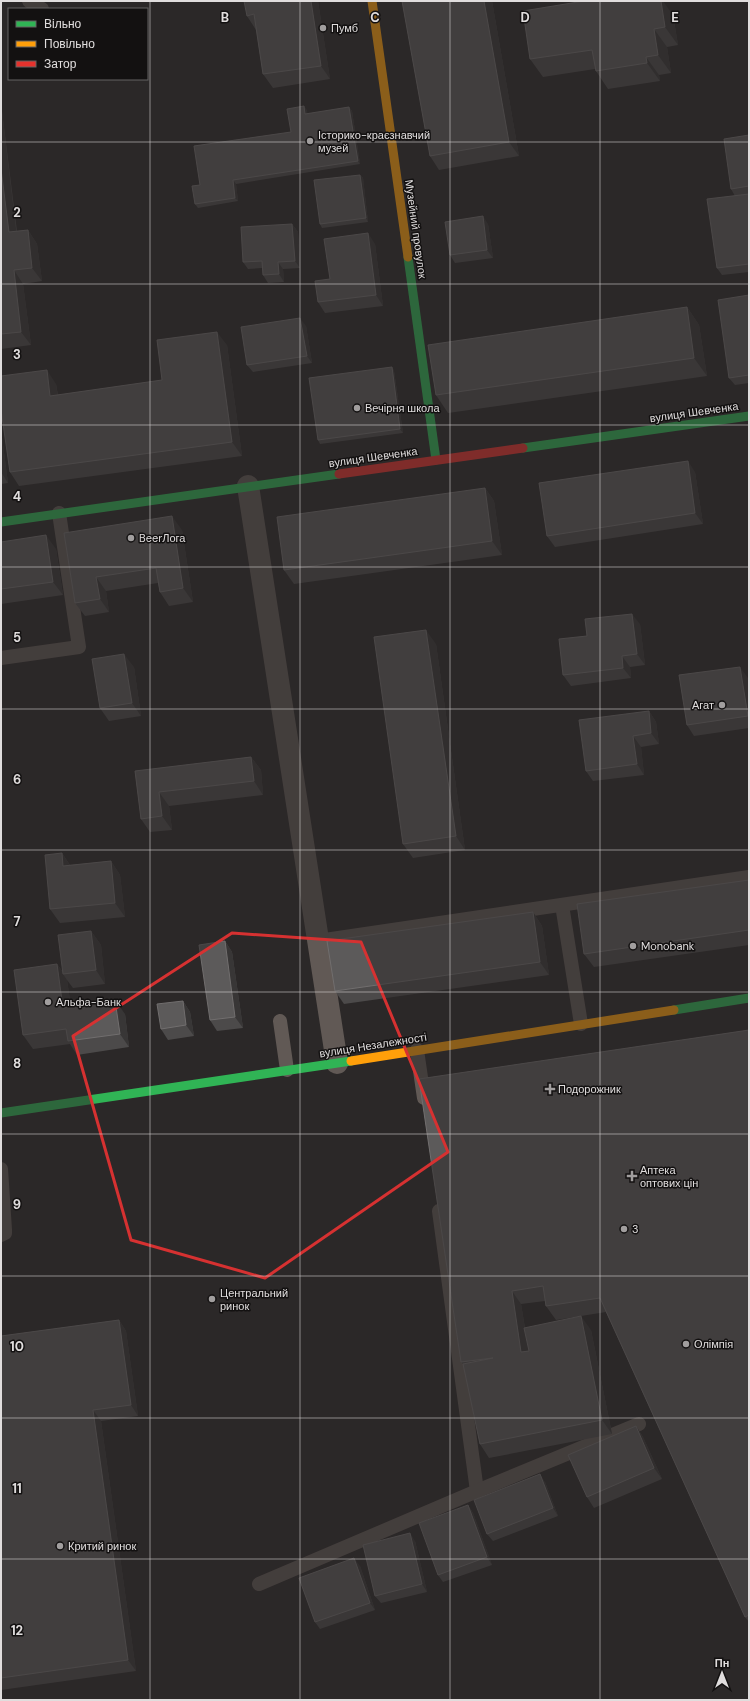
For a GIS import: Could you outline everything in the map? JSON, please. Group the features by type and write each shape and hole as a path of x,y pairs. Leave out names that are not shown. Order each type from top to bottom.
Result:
{"street":[{"name":"Музейний провулок","path":"372,1 436,460"},
{"name":"вулиця Шевченка","path":"1,522 749,416"},
{"path":"248,486 337,1063"},
{"name":"вулиця Незалежності","path":"1,1113 337,1063 749,998"}],"lane":[{"path":"29,1 40,8"},
{"path":"1,658 79,647 59,513"},
{"path":"318,941 749,876"},
{"path":"562,905 581,1024"},
{"path":"280,1021 287,1070"},
{"path":"417,1050 426,1113"},
{"path":"1,1169 5,1230 5,1233 1,1235"},
{"path":"438,1200 477,1491"},
{"path":"259,1584 639,1424"}],"highlighted area":[{"path":"232,933 361,942 448,1152 265,1278 131,1240 73,1036"}],"building":[{"path":"244,1 311,1 321,66 263,74 254,14 247,16"},
{"path":"402,1 484,1 509,142 430,156"},
{"path":"584,1 661,1 665,27 654,29 658,55 646,57 647,63 596,71 592,50 530,59 523,11"},
{"path":"304,106 305,114 349,107 358,161 233,180 235,198 195,204 192,186 200,185 194,146 291,132 287,109"},
{"path":"749,135 749,186 731,189 724,139"},
{"path":"1,169 9,232 28,230 32,268 14,270 21,332 1,334"},
{"path":"360,175 366,218 320,224 314,180"},
{"path":"749,194 749,264 717,268 707,199"},
{"path":"483,216 487,250 450,255 445,222"},
{"path":"292,224 295,261 278,262 279,274 263,275 262,261 243,262 241,227"},
{"path":"368,233 376,295 318,302 315,281 330,279 324,239"},
{"path":"749,295 749,375 729,378 718,300"},
{"path":"687,307 694,358 436,395 428,345"},
{"path":"300,318 307,356 247,365 241,327"},
{"path":"217,332 232,442 10,472 1,410 1,376 47,370 50,396 162,380 157,340"},
{"name":"Вечірня школа","path":"392,367 400,429 318,440 309,378"},
{"path":"688,461 695,513 547,536 539,483"},
{"path":"485,488 492,541 284,570 277,517"},
{"path":"172,516 183,588 160,592 156,568 96,577 100,599 75,603 64,533"},
{"path":"46,535 53,582 1,589 1,542"},
{"path":"632,614 637,654 622,656 623,668 563,675 559,639 587,636 585,619"},
{"path":"426,630 456,836 403,844 374,637"},
{"path":"124,654 132,703 100,708 92,659"},
{"path":"740,667 748,716 687,725 679,675"},
{"path":"649,711 651,733 633,736 637,764 586,771 579,720"},
{"path":"251,757 254,781 159,792 162,816 141,819 135,771"},
{"path":"62,853 63,866 111,861 115,903 50,909 45,855"},
{"path":"749,880 749,930 584,954 577,904"},
{"path":"533,912 540,962 335,991 327,941"},
{"path":"91,931 96,970 63,974 58,935"},
{"path":"225,941 235,1017 210,1020 199,945"},
{"path":"57,964 63,1008 115,1000 120,1034 68,1041 66,1029 23,1035 14,970"},
{"path":"183,1001 186,1025 161,1029 157,1004"},
{"name":"Олімпія","path":"749,1030 749,1615 745,1617 600,1298 546,1306 543,1286 512,1291 521,1352 529,1351 524,1328 581,1316 602,1420 480,1444 463,1364 493,1358 461,1362 419,1079"},
{"name":"Критий ринок","path":"119,1320 131,1405 93,1410 128,1660 1,1678 1,1336"},
{"path":"636,1426 654,1468 587,1497 568,1455"},
{"path":"540,1474 553,1508 487,1534 474,1500"},
{"path":"468,1505 487,1557 438,1575 419,1523"},
{"path":"410,1533 422,1584 375,1596 363,1545"},
{"path":"354,1558 370,1603 315,1622 299,1578"}],"traffic: fast":[{"path":"408,257 436,460"},
{"path":"523,448 749,416"},
{"path":"1,522 339,474"},
{"path":"674,1010 749,998"},
{"path":"1,1113 351,1061"}],"traffic: slow":[{"path":"372,1 408,257"},
{"path":"351,1061 674,1010"}],"traffic: jam":[{"path":"339,474 523,448"}],"place":[{"name":"Пумб","path":"323,28"},
{"name":"Історико-краєзнавчий музей","path":"310,141"},
{"name":"Вечірня школа","path":"357,408"},
{"name":"BeerЛога","path":"131,538"},
{"name":"Агат","path":"722,705"},
{"name":"Monobank","path":"633,946"},
{"name":"Альфа-Банк","path":"48,1002"},
{"name":"Подорожник","path":"550,1089"},
{"name":"Аптека оптових цін","path":"632,1176"},
{"name":"3","path":"624,1229"},
{"name":"Центральний ринок","path":"212,1299"},
{"name":"Олімпія","path":"686,1344"},
{"name":"Критий ринок","path":"60,1546"}]}
